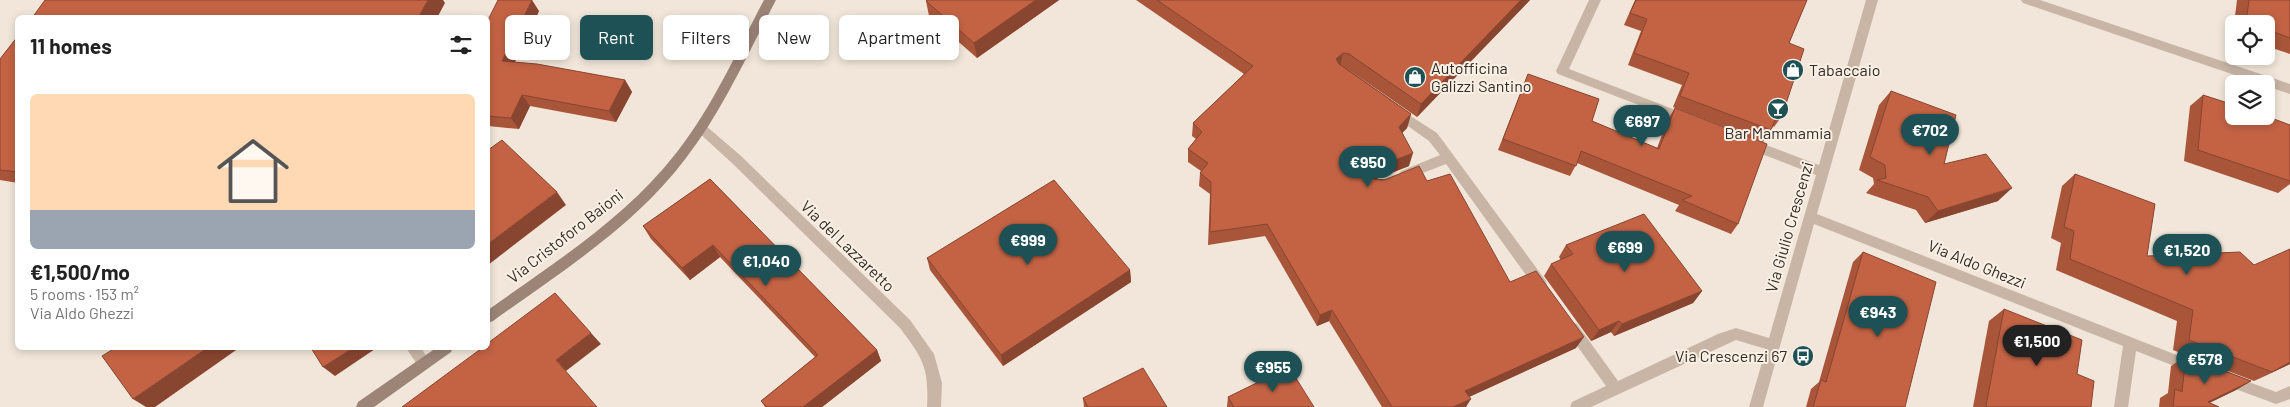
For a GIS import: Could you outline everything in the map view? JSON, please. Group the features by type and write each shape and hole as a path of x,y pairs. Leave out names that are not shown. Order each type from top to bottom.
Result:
{"street":[{"name":"Via Cristoforo Baioni","path":"490,316 606,231 648,193 682,156 701,128 770,0"},
{"path":"1595,0 1562,71 1698,124"},
{"name":"Via Giulio Crescenzi","path":"1756,407 1772,345 1872,0"},
{"path":"2027,0 2290,89"},
{"path":"1387,105 1433,137 1547,293"},
{"name":"Via del Lazzaretto","path":"701,128 737,160 905,324 927,354 934,383 934,407"},
{"path":"1735,138 1823,172"},
{"path":"1394,179 1449,157"},
{"name":"Via Aldo Ghezzi","path":"1810,217 2130,343 2276,398 2290,392"},
{"path":"1564,317 1616,389"},
{"path":"1576,407 1722,338 1736,334 1772,345"},
{"path":"2121,407 2130,343"},
{"path":"414,350 424,363"},
{"path":"363,407 443,350"}],"building":[{"path":"45,0 428,0 420,15 34,15"},
{"path":"498,0 532,0 525,15 505,15 505,55 502,61 537,64 625,80 609,111 522,95 511,118 490,116 490,16"},
{"path":"1036,0 974,43 959,30 959,15 942,15 926,1"},
{"path":"1157,0 1521,0 1421,104 1349,54 1343,53 1336,59 1339,64 1411,114 1399,127 1413,153 1375,168 1372,173 1374,179 1384,180 1419,166 1427,181 1450,174 1510,282 1536,271 1584,337 1465,391 1471,399 1453,407 1392,407 1332,310 1320,315 1267,224 1210,232 1211,182 1200,173 1208,163 1188,149 1202,132 1193,123 1253,66"},
{"path":"1636,0 1807,0 1789,43 1804,49 1782,116 1777,114 1771,130 1680,96 1689,73 1634,53 1647,19 1630,13"},
{"path":"2249,0 2290,0 2290,38 2275,32 2275,15 2247,15"},
{"path":"15,40 15,172 0,170 0,59"},
{"path":"1528,74 1599,99 1592,121 1659,149 1675,108 1767,144 1738,224 1682,200 1692,196 1581,151 1576,166 1503,139"},
{"path":"1891,91 1956,115 1944,164 1986,154 2012,188 1938,211 1928,197 1877,180 1886,178 1885,165 1870,157"},
{"path":"2203,95 2225,102 2225,125 2275,125 2275,119 2290,125 2290,181 2198,150"},
{"path":"502,140 557,192 490,242 490,149"},
{"path":"2075,174 2155,204 2147,256 2240,252 2254,265 2290,249 2290,362 2272,372 2189,340 2193,310 2070,259 2074,231 2064,227"},
{"path":"710,179 877,350 803,407 767,407 761,401 818,355 713,245 682,268 643,226"},
{"path":"1054,180 1130,270 1001,355 927,258"},
{"path":"1644,214 1702,291 1622,324 1619,321 1599,330 1551,264 1573,254 1566,245"},
{"path":"1863,252 1936,282 1905,407 1813,407 1821,380 1826,382"},
{"path":"555,293 591,333 556,360 597,407 402,407 479,350 490,350 490,342"},
{"path":"2004,309 2082,340 2077,374 2094,381 2091,407 1986,406"},
{"path":"112,350 204,350 133,399 102,356"},
{"path":"312,350 350,350 323,367"},
{"path":"2186,356 2251,381 2208,402 2219,407 2173,407 2175,389 2182,392"},
{"path":"1289,367 1314,407 1234,407 1228,397"},
{"path":"1143,368 1167,407 1088,407 1083,398"}],"place":[{"name":"Tabaccaio","path":"1793,70"},
{"name":"Autofficina Galizzi Santino","path":"1415,77"},
{"name":"Bar Mammamia","path":"1778,109"},
{"name":"Via Crescenzi 67","path":"1803,356"}]}
